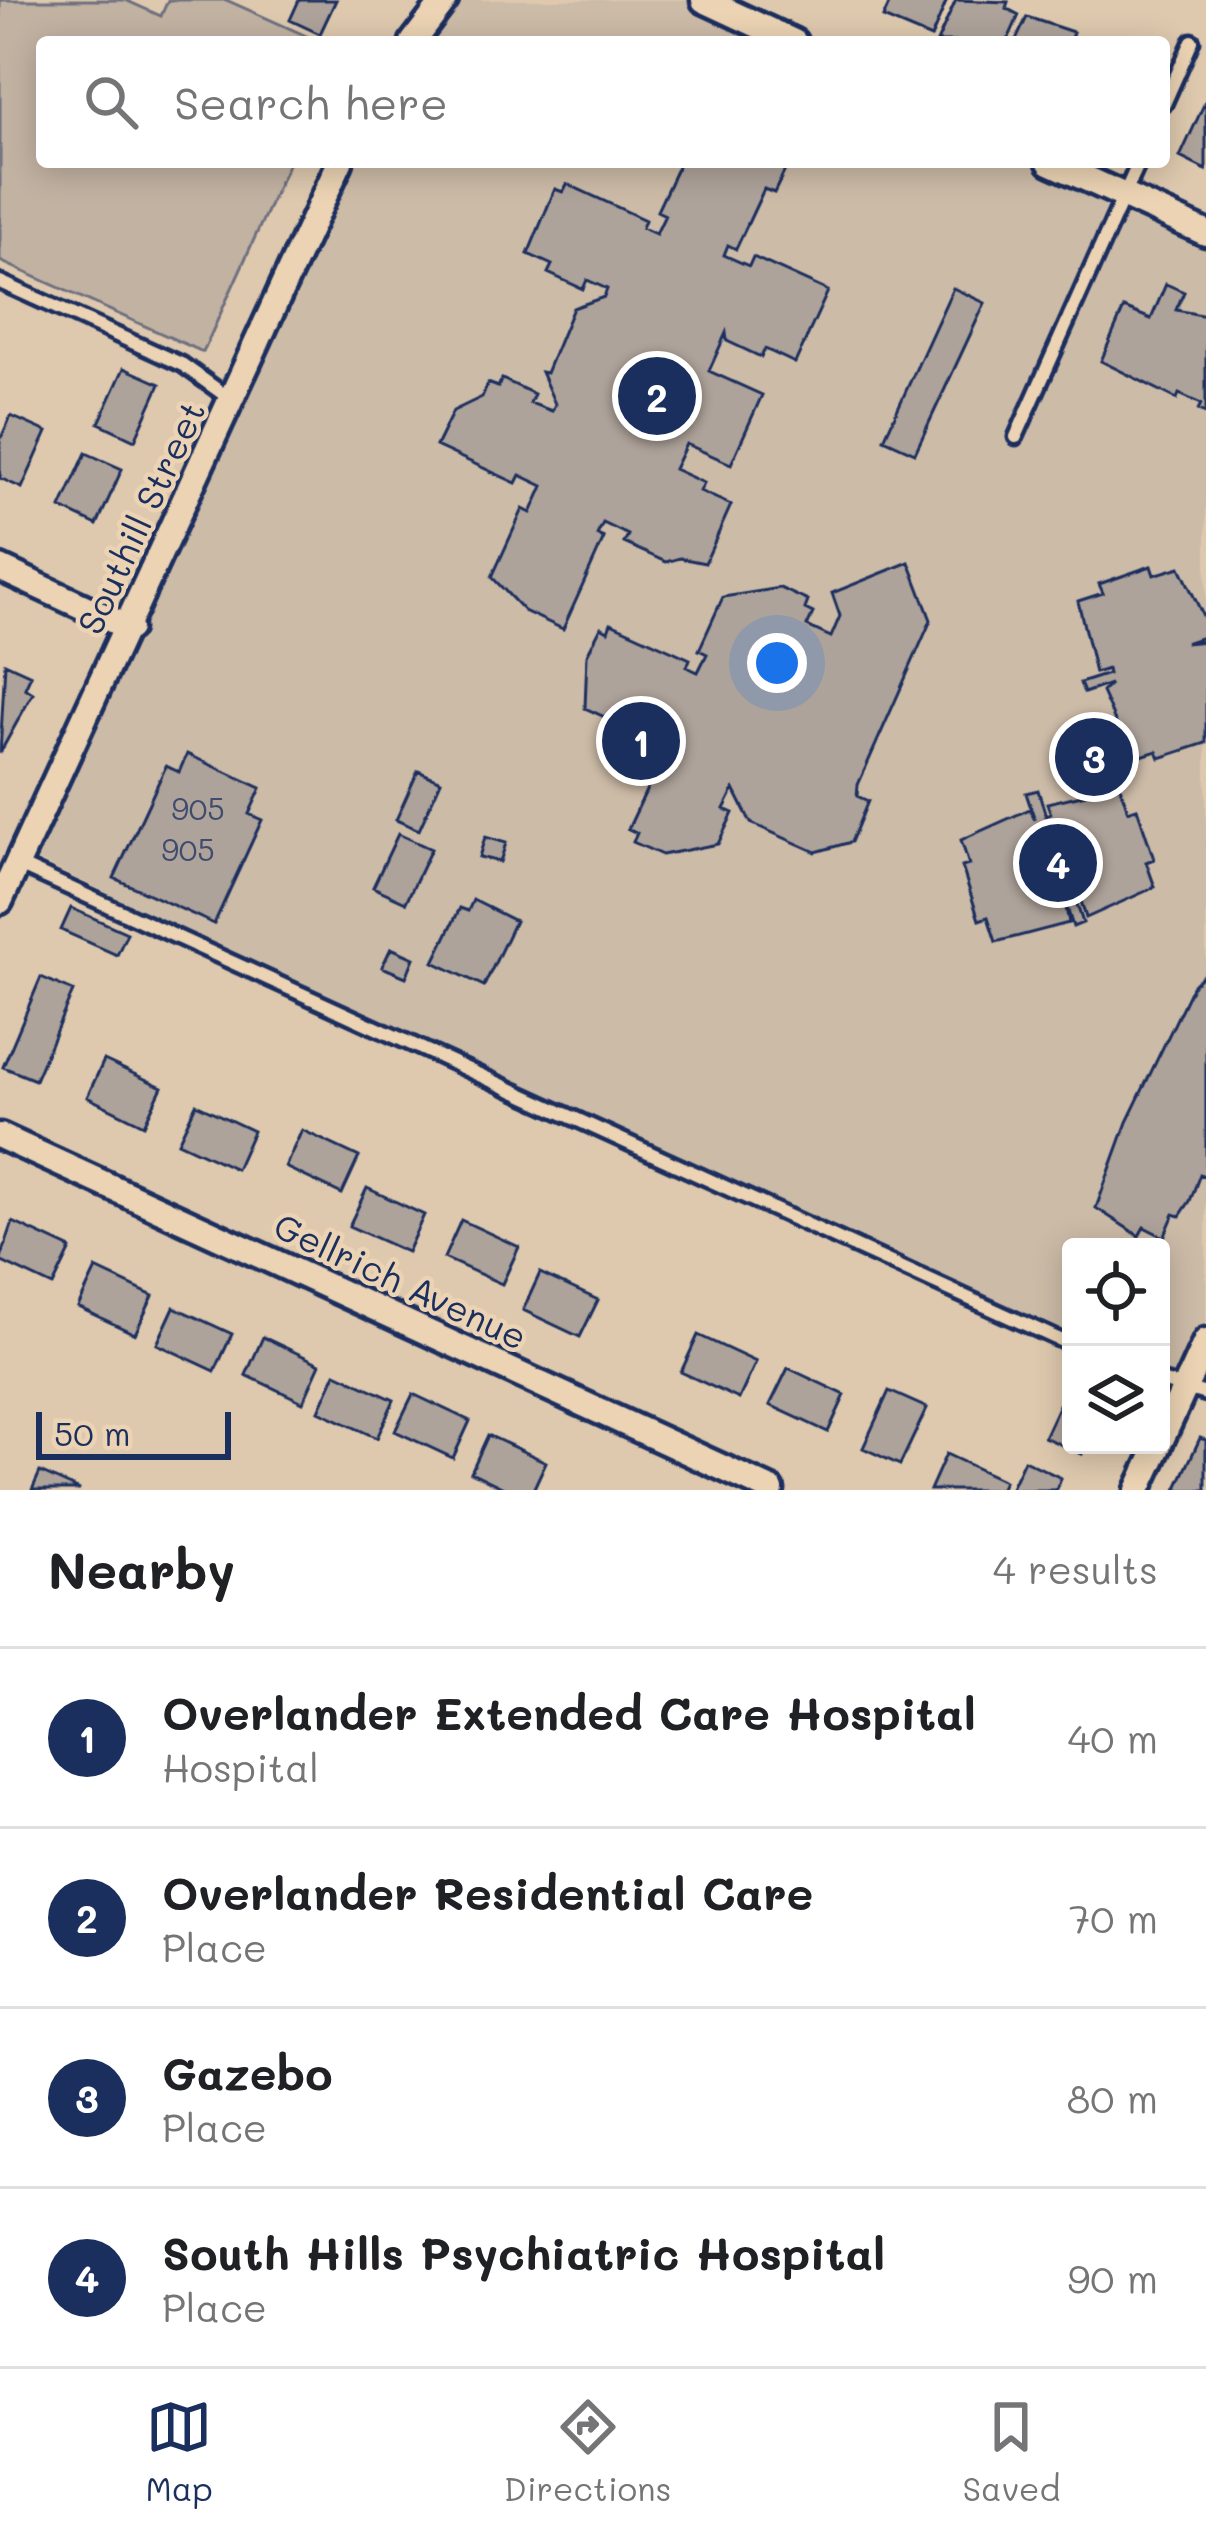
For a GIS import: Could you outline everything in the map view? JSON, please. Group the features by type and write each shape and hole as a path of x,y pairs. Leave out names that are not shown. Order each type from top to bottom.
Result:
{"street":[{"path":"418,36 446,0"},
{"path":"704,0 781,36"},
{"name":"Southill Street","path":"0,901 337,168"},
{"path":"1063,168 1206,233"},
{"path":"0,568 129,628"},
{"name":"Gellrich Avenue","path":"0,1136 771,1490"},
{"path":"1170,1420 1206,1341"},
{"path":"1138,1490 1155,1454"}],"lane":[{"path":"1170,90 1192,41"},
{"path":"1016,437 1135,168"},
{"path":"0,282 183,365 233,401"},
{"path":"17,864 1062,1341"}],"shaded area":[{"path":"0,0 125,0 161,16 168,0 226,0 307,36 36,36 36,168 286,168 203,352 0,261"},
{"path":"445,0 706,0 785,36 418,36"},
{"path":"337,168 1073,168 1206,229 1206,1341 1186,1385 1170,1382 1170,1238 1062,1238 1062,1340 22,853"}],"building":[{"path":"299,0 336,0 320,34 290,20"},
{"path":"891,0 947,0 932,36 883,18"},
{"path":"956,0 1008,2 1006,8 1019,15 1010,36 940,36"},
{"path":"1027,17 1073,32 1072,36 1018,36"},
{"path":"1206,100 1206,170 1180,157"},
{"path":"677,168 786,168 774,193 764,189 736,249 728,245 724,255 749,266 753,257 828,291 795,363 765,349 761,357 727,341 726,333 709,371 762,395 731,464 686,444 674,469 704,483 700,491 731,505 705,563 680,558 666,562 624,543 628,535 603,523 597,535 604,538 563,629 524,611 492,577 523,509 531,513 543,486 520,475 516,483 436,446 453,411 482,397 488,383 498,387 502,379 534,394 530,403 552,411 555,404 541,372 546,373 573,308 604,297 607,289 587,280 583,289 548,273 552,265 528,254 555,189 563,192 567,184 645,220 642,228 656,234 665,215 657,211"},
{"path":"1166,284 1184,292 1176,310 1206,316 1206,413 1198,410 1201,404 1179,394 1177,399 1101,361 1124,308 1151,319"},
{"path":"953,288 985,303 915,453 884,439"},
{"path":"124,368 160,384 135,440 99,423"},
{"path":"11,416 47,432 22,488 0,478 0,440"},
{"path":"86,453 122,469 97,525 61,508"},
{"path":"909,562 931,620 858,785 857,796 868,801 851,842 816,852 751,823 734,789 724,809 733,813 718,844 662,855 633,842 637,833 628,829 661,759 669,762 679,741 651,728 647,736 585,708 587,655 601,627 608,631 611,623 690,659 687,667 698,672 707,654 699,650 723,597 780,588 808,601 805,609 813,613 807,626 831,637 840,616 832,593"},
{"path":"1151,566 1154,575 1180,567 1206,622 1206,636 1185,643 1206,641 1206,743 1160,758 1157,751 1132,759 1102,692 1110,684 1084,693 1080,683 1108,674 1107,669 1095,673 1078,601 1103,593 1099,584"},
{"path":"5,663 31,675 25,688 33,693 0,753"},
{"path":"187,754 261,788 249,814 262,820 214,924 114,878 166,766 179,772"},
{"path":"418,771 441,781 419,830 396,820"},
{"path":"1120,786 1128,811 1137,808 1154,859 1146,862 1155,887 1086,918 1079,894 1074,895 1083,923 1073,927 1064,898 1069,923 996,942 988,917 979,920 962,867 969,865 961,840 1030,809 1035,820 1026,793 1038,790 1046,816 1051,814 1047,803"},
{"path":"398,834 431,849 406,902 373,887"},
{"path":"485,837 506,843 500,862 479,857"},
{"path":"473,900 515,921 484,986 434,962 460,908 468,911"},
{"path":"71,908 127,933 117,955 61,930"},
{"path":"391,948 414,958 406,977 382,967"},
{"path":"1206,972 1206,1177 1200,1174 1190,1201 1180,1216 1174,1214 1164,1237 1144,1227 1139,1236 1096,1208 1127,1122 1193,985"},
{"path":"41,977 73,991 35,1080 3,1067"},
{"path":"104,1060 162,1087 144,1125 87,1097"},
{"path":"196,1104 253,1131 236,1169 178,1142"},
{"path":"302,1130 359,1157 342,1194 285,1167"},
{"path":"367,1188 424,1215 407,1252 349,1226"},
{"path":"461,1220 519,1247 502,1284 444,1258"},
{"path":"13,1222 71,1249 53,1286 0,1261"},
{"path":"96,1269 153,1296 135,1334 78,1307"},
{"path":"540,1273 598,1300 580,1337 523,1310"},
{"path":"174,1307 232,1334 215,1371 157,1344"},
{"path":"698,1335 756,1362 739,1399 681,1372"},
{"path":"263,1337 320,1364 303,1402 246,1375"},
{"path":"788,1368 845,1395 828,1432 770,1405"},
{"path":"336,1373 394,1400 377,1438 319,1411"},
{"path":"889,1391 927,1408 900,1465 863,1448"},
{"path":"413,1394 470,1421 453,1458 395,1431"},
{"path":"1062,1398 1062,1445 1044,1437"},
{"path":"488,1435 546,1462 533,1490 508,1490 471,1472"},
{"path":"1200,1438 1206,1440 1206,1490 1176,1490"},
{"path":"946,1454 1004,1481 1000,1490 930,1490"},
{"path":"1024,1460 1061,1478 1056,1490 1010,1490"},
{"path":"40,1472 80,1490 32,1490"}],"place":[{"name":"Overlander Residential Care","path":"657,396"},
{"name":"Overlander Extended Care Hospital","path":"641,741"},
{"name":"Gazebo","path":"1094,757"},
{"name":"South Hills Psychiatric Hospital","path":"1058,863"}]}
